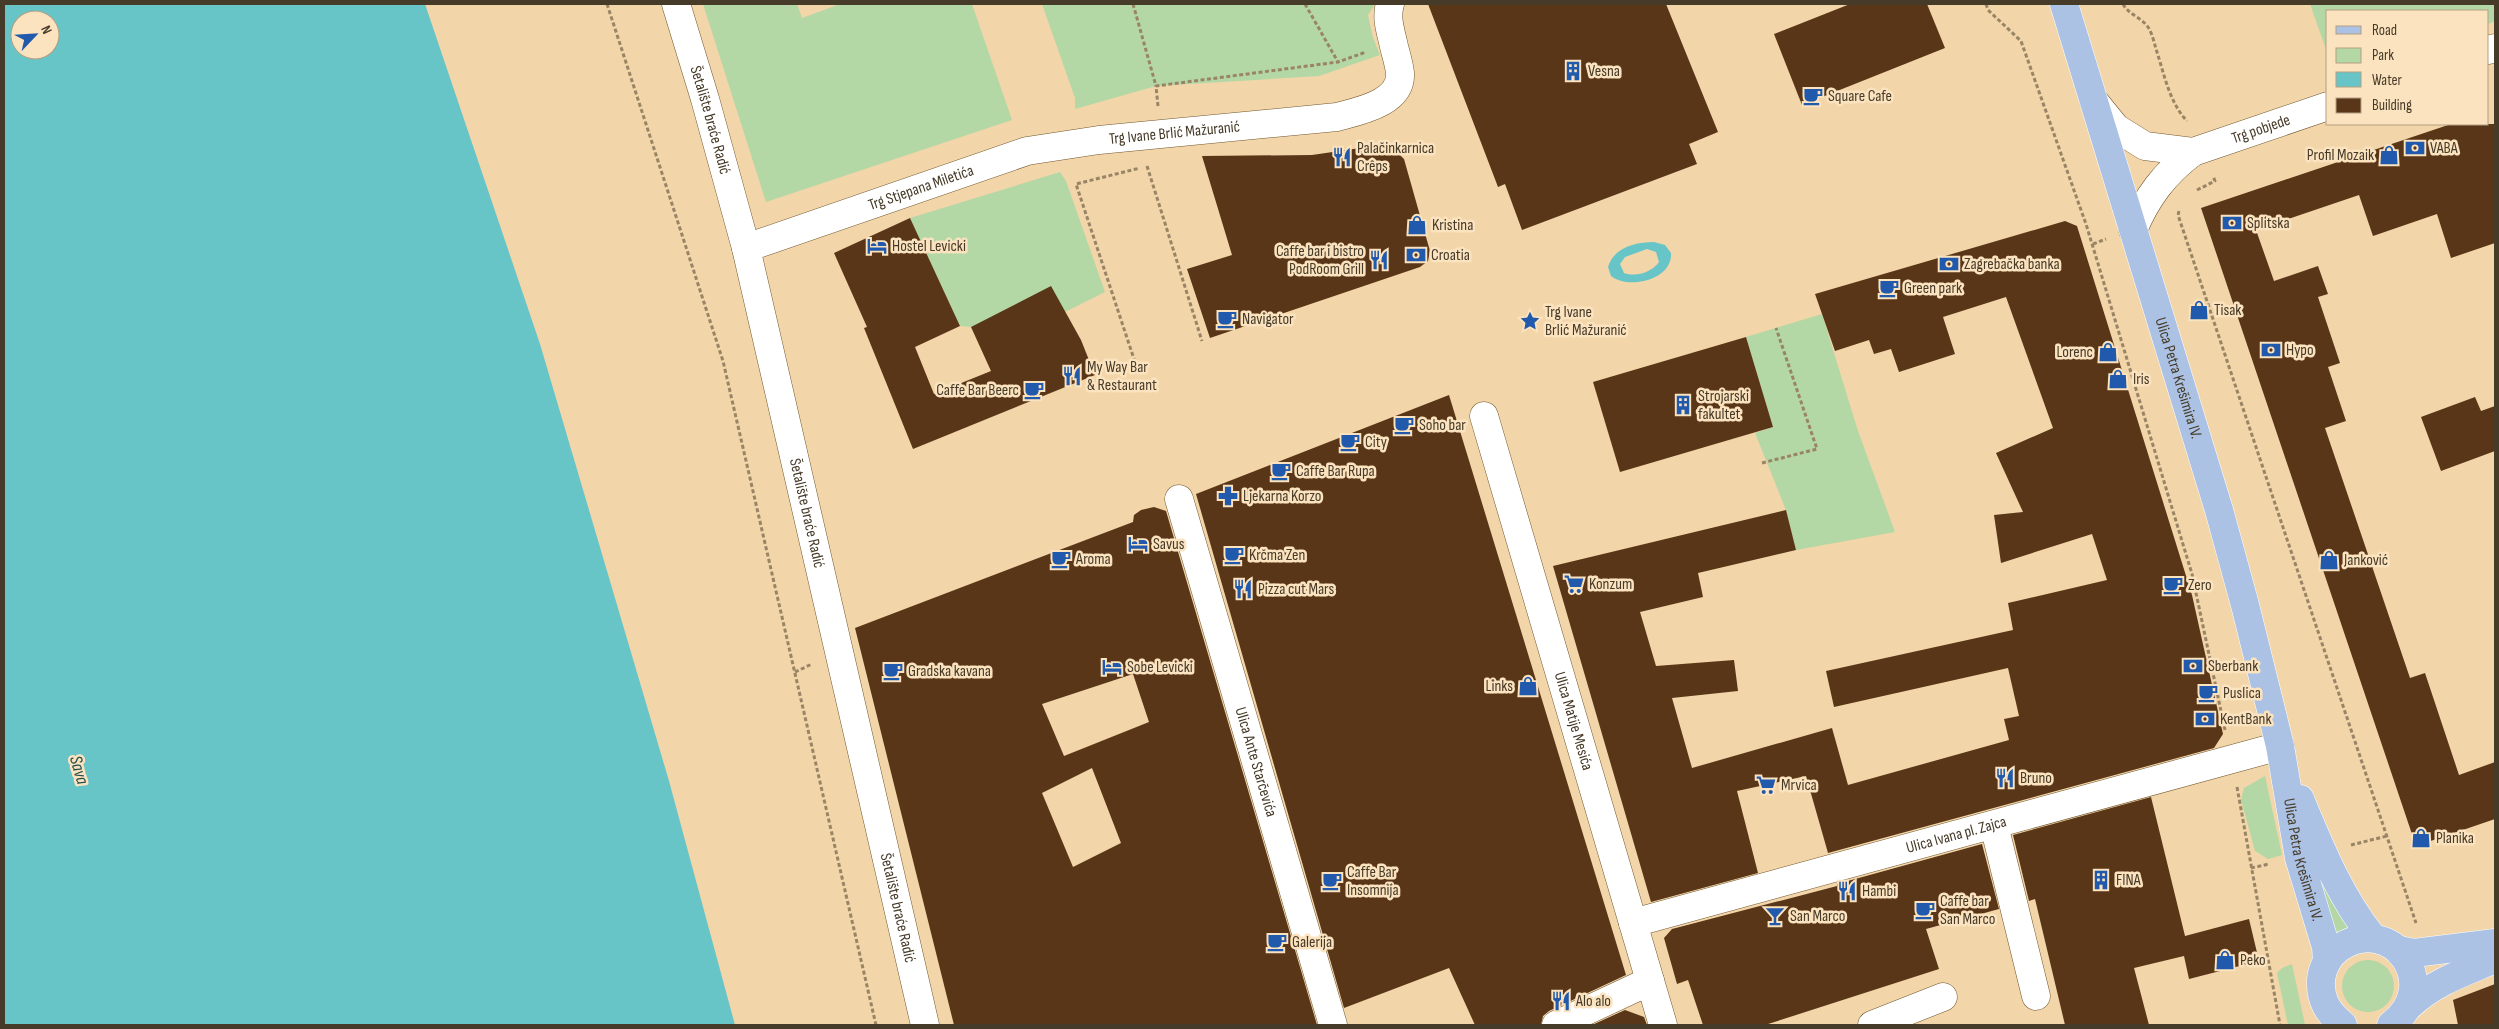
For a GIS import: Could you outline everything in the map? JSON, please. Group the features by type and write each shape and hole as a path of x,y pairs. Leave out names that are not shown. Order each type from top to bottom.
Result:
{"main road":[{"name":"Ulica Petra Krešimira IV.","path":"2064,4 2221,519 2270,697 2299,858 2326,947 2327,961"},
{"name":"Ulica Petra Krešimira IV.","path":"2281,751 2322,852 2348,903 2373,938"},
{"path":"2343,1025 2332,1016 2324,1003 2321,989 2322,974 2327,961 2336,950 2347,942 2360,938 2373,938 2386,942 2399,950 2414,953 2495,943"},
{"path":"2399,950 2408,962 2414,976 2414,991 2400,1018"},
{"path":"2400,1018 2422,994 2436,985 2495,959"}],"street":[{"name":"Šetalište braće Radić","path":"676,4 705,99 746,248 925,1025"},
{"name":"Trg Ivane Brlić Mažuranić","path":"1099,140 1337,117 1384,101 1395,90 1400,75 1389,26 1388,14 1390,4"},
{"name":"Trg pobjede","path":"2094,101 2116,128 2145,146 2199,150"},
{"name":"Trg pobjede","path":"2133,230 2144,203 2156,185 2172,168 2199,150 2326,107"},
{"name":"Trg Stjepana Miletića","path":"746,248 1027,151 1099,140"},
{"name":"Ulica Matije Mesića","path":"1484,416 1663,1025"},
{"name":"Ulica Ante Starčevića","path":"1179,499 1333,1025"},
{"name":"Ulica Ivana pl. Zajca","path":"1633,923 2232,758 2281,751"},
{"path":"1994,825 2036,996"},
{"path":"1556,1025 1650,981"},
{"path":"1872,1025 1943,997"}],"path":[{"path":"607,4 723,361 876,1025"},
{"path":"1133,4 1156,86"},
{"path":"1305,4 1338,62"},
{"path":"1986,4 1988,10 2021,41 2093,244 2192,574 2232,758 2280,1025"},
{"path":"2123,4 2130,13 2149,28 2180,114 2202,135 2199,150 2215,182 2192,193"},
{"path":"1147,166 1202,340"},
{"path":"2180,205 2178,215 2410,909 2417,924 2426,932 2448,938 2451,949"},
{"path":"1762,463 1817,449 1776,328"},
{"path":"795,672 817,662"}],"green space":[{"path":"703,4 797,4 802,18 840,4 972,4 1012,120 766,202"},
{"path":"1042,4 1375,4 1368,15 1373,38 1380,55 1319,76 1156,86 1075,109 1075,98"},
{"path":"2310,4 2495,4 2495,21 2489,24 2489,10 2326,10 2326,49"},
{"path":"1060,172 1066,181 1105,292 1065,312 971,327 960,326 910,218"},
{"path":"1822,314 1858,431 1895,532 1796,550 1786,510 1755,433 1773,427 1746,337"},
{"path":"2265,776 2282,855 2268,859 2255,851 2241,800 2244,788"},
{"path":"2323,875 2353,929 2334,938 2312,879"},
{"path":"2363,960 2373,960 2382,964 2390,972 2394,986 2390,1000 2382,1008 2373,1012 2363,1012 2354,1008 2346,1000 2342,991 2342,981 2346,972 2354,964"},
{"path":"2292,964 2305,1025 2288,1025 2277,973 2282,968"}],"water":[{"name":"Sava","path":"4,4 425,4 540,344 669,781 735,1025 4,1025"},
{"path":"1647,242 1665,245 1671,253 1670,262 1665,270 1648,280 1638,282 1619,280 1611,276 1608,267 1611,260 1620,250","holes":["1647,249 1656,252 1659,262 1652,269 1638,274 1624,273 1620,264 1625,257"]}],"building":[{"name":"Vesna","path":"1428,4 1666,4 1718,132 1689,144 1697,164 1522,230 1505,184 1498,187"},
{"path":"1850,4 1927,4 1945,48 1802,105 1774,34"},
{"path":"2495,124 2495,243 2451,258 2437,214 2373,236 2359,195 2256,230 2274,281 2318,266 2328,294 2318,297 2340,363 2328,367 2346,421 2325,428 2410,678 2425,673 2459,775 2495,762 2495,819 2416,846 2201,208 2448,125"},
{"path":"1367,147 1394,149 1404,159 1430,251 1428,261 1420,267 1210,338 1187,269 1232,255 1202,156 1312,155"},
{"path":"910,218 960,326 915,347 934,394 991,371 971,327 1051,286 1081,340 1095,375 913,449 864,328 867,327 834,253"},
{"path":"2065,221 2077,226 2192,595 2223,734 2214,748 1828,853 1806,776 1737,791 1758,873 1651,902 1553,566 1786,510 1796,550 1698,573 1703,597 1640,612 1656,666 1734,660 1738,691 1672,698 1692,768 1832,728 1848,785 2009,740 2004,719 2019,716 2008,668 1834,707 1826,671 2013,630 2008,603 2107,580 2092,534 2001,563 1994,515 2023,512 1996,453 2053,428 2006,297 1943,317 1955,354 1899,372 1891,349 1874,354 1869,340 1835,351 1815,294"},
{"name":"Strojarski fakultet","path":"1746,337 1773,427 1620,472 1593,382"},
{"path":"1449,395 1626,975 1549,1011 1543,1016 1541,1025 1475,1025 1449,968 1344,1008 1196,494"},
{"path":"2475,397 2481,411 2495,406 2495,451 2441,471 2421,417"},
{"path":"1154,507 1166,511 1317,1025 954,1025 855,628 1133,522 1134,515 1141,510","holes":["1133,674 1149,722 1064,756 1042,704","1092,768 1121,843 1073,867 1042,793"]},
{"name":"FINA","path":"2151,797 2185,936 2249,919 2259,961 2189,979 2184,956 2134,968 2149,1025 2065,1025 2035,899 2029,901 2013,835"},
{"path":"1982,844 1999,909 1926,929 1939,969 1765,1025 1703,1025 1688,980 1677,984 1664,938 1672,929 1837,886 1837,884"},
{"path":"2495,984 2495,1025 2458,1025 2453,1000"},
{"path":"1625,1010 1644,1017 1647,1025 1592,1025"}],"place":[{"name":"Vesna","path":"1573,71"},
{"name":"Square Cafe","path":"1813,96"},
{"name":"VABA","path":"2415,148"},
{"name":"Profil Mozaik","path":"2389,155"},
{"name":"Palačinkarnica Crêps","path":"1342,157"},
{"name":"Splitska","path":"2232,223"},
{"name":"Kristina","path":"1417,225"},
{"name":"Hostel Levicki","path":"877,246"},
{"name":"Croatia","path":"1416,255"},
{"name":"Caffe bar i bistro PodRoom Grill","path":"1379,260"},
{"name":"Zagrebačka banka","path":"1949,264"},
{"name":"Green park","path":"1889,288"},
{"name":"Tisak","path":"2199,310"},
{"name":"Navigator","path":"1227,319"},
{"name":"Trg Ivane Brlić Mažuranić","path":"1530,321"},
{"name":"Hypo","path":"2271,350"},
{"name":"Lorenc","path":"2108,352"},
{"name":"My Way Bar & Restaurant","path":"1072,376"},
{"name":"Iris","path":"2118,379"},
{"name":"Caffe Bar Beerc","path":"1034,390"},
{"name":"Strojarski fakultet","path":"1683,405"},
{"name":"Soho bar","path":"1404,425"},
{"name":"City","path":"1350,442"},
{"name":"Caffe Bar Rupa","path":"1281,471"},
{"name":"Ljekarna Korzo","path":"1228,496"},
{"name":"Savus","path":"1138,544"},
{"name":"Krčma Zen","path":"1234,555"},
{"name":"Aroma","path":"1061,559"},
{"name":"Janković","path":"2329,560"},
{"name":"Konzum","path":"1574,584"},
{"name":"Zero","path":"2173,585"},
{"name":"Pizza cut Mars","path":"1243,589"},
{"name":"Sberbank","path":"2193,666"},
{"name":"Sobe Levicki","path":"1112,667"},
{"name":"Gradska kavana","path":"893,671"},
{"name":"Links","path":"1528,686"},
{"name":"Puslica","path":"2208,693"},
{"name":"KentBank","path":"2205,719"},
{"name":"Bruno","path":"2005,778"},
{"name":"Mrvica","path":"1766,785"},
{"name":"Planika","path":"2421,838"},
{"name":"FINA","path":"2101,880"},
{"name":"Caffe Bar Insomnija","path":"1332,881"},
{"name":"Hambi","path":"1847,891"},
{"name":"Caffe bar San Marco","path":"1925,910"},
{"name":"San Marco","path":"1775,916"},
{"name":"Galerija","path":"1277,942"},
{"name":"Peko","path":"2225,960"},
{"name":"Alo alo","path":"1561,1001"}]}
